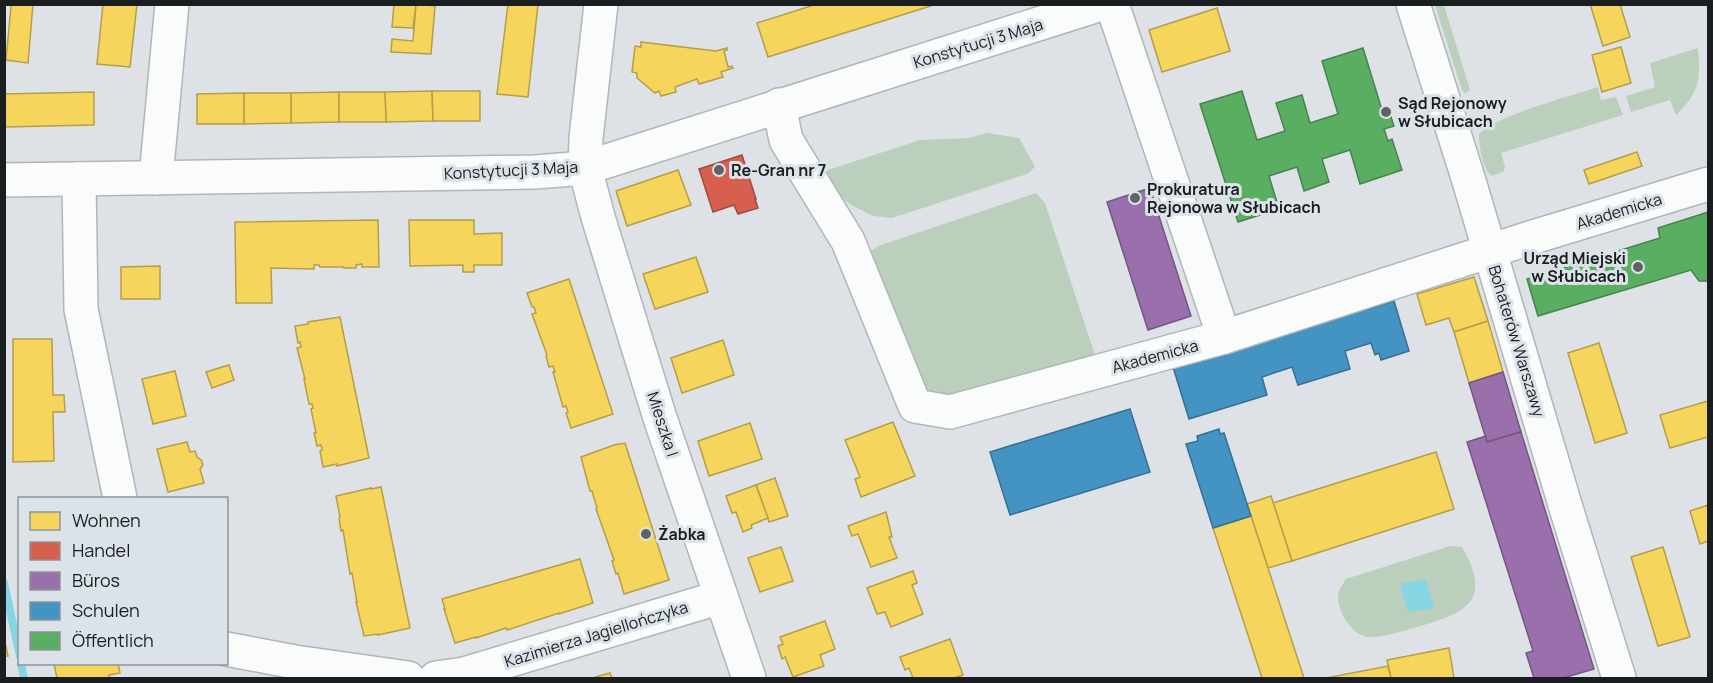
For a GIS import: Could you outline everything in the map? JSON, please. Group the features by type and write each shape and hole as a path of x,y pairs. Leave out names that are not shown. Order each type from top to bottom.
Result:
{"street":[{"path":"156,178 172,4"},
{"name":"Mieszka I","path":"601,4 586,138 585,168 660,418 749,678"},
{"name":"Konstytucji 3 Maja","path":"4,180 535,172 585,168 1101,4"},
{"path":"1112,4 1224,337"},
{"name":"Bohaterów Warszawy","path":"1413,4 1619,678"},
{"name":"Akademicka","path":"779,105 786,140 848,241 915,406 950,412 1224,337 1489,250 1708,184"},
{"path":"79,179 81,309 120,497"},
{"name":"Kazimierza Jagiellończyka","path":"436,678 464,674 721,597"},
{"path":"228,649 295,662 408,678"}],"green space":[{"path":"1435,5 1444,5 1470,90 1466,93 1461,87"},
{"path":"1698,48 1697,85 1690,100 1676,115 1670,100 1631,112 1626,96 1655,87 1650,63"},
{"path":"1598,87 1601,100 1616,97 1623,115 1501,153 1505,167 1503,172 1491,176 1485,167 1479,134 1518,113"},
{"path":"987,133 1019,138 1035,167 1027,174 892,218 873,216 851,205 835,192 825,171 920,140 969,138"},
{"path":"1036,193 1045,203 1095,355 949,402 931,397 910,357 869,253 878,246"},
{"path":"1450,546 1462,547 1475,580 1475,592 1470,602 1461,610 1435,622 1380,636 1362,635 1346,621 1340,608 1338,595 1346,579"}],"water":[{"path":"1426,579 1434,608 1408,612 1400,584"}],"building: Wohnen":[{"path":"10,4 33,4 28,63 6,60"},
{"path":"103,4 137,4 130,67 97,64"},
{"path":"394,4 416,4 413,28 392,27"},
{"path":"416,4 435,6 431,54 391,52 392,39 413,41"},
{"path":"508,4 538,4 528,97 497,94"},
{"path":"817,4 937,4 768,57 757,23"},
{"path":"1590,4 1620,4 1630,37 1603,46"},
{"path":"1217,8 1230,51 1162,72 1149,30"},
{"path":"641,42 716,51 727,48 724,51 728,67 733,68 721,72 723,77 699,84 697,79 675,87 676,92 661,96 659,91 655,93 637,78 637,73 632,72 635,46 641,47"},
{"path":"1621,47 1631,83 1602,92 1592,55"},
{"path":"432,91 433,121 386,122 385,92"},
{"path":"432,91 480,91 480,121 433,121"},
{"path":"94,92 94,125 4,127 4,94"},
{"path":"339,92 339,122 291,123 291,93"},
{"path":"339,92 385,92 386,122 339,122"},
{"path":"244,93 244,124 197,124 197,94"},
{"path":"244,93 291,93 291,123 244,124"},
{"path":"1637,152 1642,166 1589,184 1584,170"},
{"path":"678,170 691,205 627,226 616,191"},
{"path":"378,220 379,267 362,267 362,264 356,265 356,268 314,265 314,269 271,268 272,303 236,303 235,222"},
{"path":"409,220 474,220 474,234 502,233 502,265 474,265 474,272 463,272 463,265 410,266"},
{"path":"696,257 708,292 655,309 643,274"},
{"path":"160,266 160,299 121,299 121,267"},
{"path":"1474,277 1488,321 1454,332 1449,318 1426,325 1417,294"},
{"path":"569,279 613,414 571,428 566,406 563,407 553,366 549,367 532,314 536,313 527,293"},
{"path":"340,317 369,458 323,467 320,451 322,450 321,445 317,446 314,433 316,433 311,409 313,408 312,404 309,404 297,348 301,347 295,326"},
{"path":"1488,321 1503,372 1469,383 1454,332"},
{"path":"13,339 52,339 53,395 64,395 65,412 53,412 54,461 13,462"},
{"path":"723,340 734,375 682,393 671,358"},
{"path":"1599,343 1627,433 1595,443 1568,353"},
{"path":"229,365 234,380 212,388 206,372"},
{"path":"175,371 186,416 153,424 142,379"},
{"path":"1708,401 1708,437 1670,448 1660,415"},
{"path":"893,422 915,476 861,497 855,479 860,477 845,440"},
{"path":"750,423 762,459 709,476 698,441"},
{"path":"187,442 190,452 195,451 201,460 203,465 200,469 204,483 168,492 157,449"},
{"path":"625,443 669,580 624,594 581,457"},
{"path":"1436,452 1454,509 1292,561 1273,503"},
{"path":"775,478 788,516 769,522 756,485"},
{"path":"756,485 768,518 751,525 752,528 743,532 736,512 732,513 726,496"},
{"path":"381,487 410,628 364,636 343,530 341,531 336,496"},
{"path":"1271,496 1292,561 1268,568 1247,504"},
{"path":"1708,505 1708,541 1700,544 1690,511"},
{"path":"886,512 892,537 889,537 897,558 871,567 858,534 852,536 848,526"},
{"path":"1251,516 1304,678 1262,678 1213,528"},
{"path":"781,547 793,581 760,592 748,558"},
{"path":"1663,547 1690,637 1658,646 1631,557"},
{"path":"580,559 593,603 507,630 506,628 455,643 442,599"},
{"path":"913,571 917,583 912,585 923,614 891,627 885,612 877,614 867,588"},
{"path":"825,621 835,649 820,655 824,666 793,677 785,657 782,659 778,646 783,644 780,637"},
{"path":"4,638 8,656 4,656"},
{"path":"950,639 963,675 954,678 913,678 909,668 905,670 900,657"},
{"path":"1449,648 1454,678 1391,678 1387,660"},
{"path":"54,665 118,665 120,673 109,675 109,678 57,678"},
{"path":"1388,666 1391,678 1326,678"},
{"path":"610,673 612,678 595,678 595,677"}],"building: Handel":[{"path":"742,155 758,208 738,214 734,205 713,212 699,169"}],"building: Büros":[{"path":"1150,188 1191,316 1148,330 1107,202"},
{"path":"1503,372 1521,432 1487,442 1469,383"},
{"path":"1521,432 1594,669 1563,678 1534,678 1526,653 1533,651 1467,442 1486,436 1487,442"}],"building: Schulen":[{"path":"1394,301 1409,351 1381,360 1379,353 1375,355 1371,343 1345,351 1350,369 1298,385 1292,367 1262,377 1267,395 1189,419 1173,367"},
{"path":"1130,409 1150,472 1010,515 990,452"},
{"path":"1219,429 1220,434 1224,433 1251,516 1213,528 1186,444 1198,441 1197,436"}],"building: Öffentlich":[{"path":"1363,48 1382,110 1388,108 1394,126 1384,129 1388,141 1392,139 1402,170 1360,184 1350,150 1322,159 1329,182 1304,191 1297,167 1269,176 1279,209 1238,222 1200,104 1242,91 1257,140 1285,131 1276,103 1302,95 1310,123 1338,114 1322,61"},
{"name":"Urząd Miejski w Słubicach","path":"1708,212 1708,281 1699,281 1691,270 1538,316 1527,279 1660,238 1658,228"}],"waterway":[{"path":"4,583 18,647"},
{"path":"21,665 24,678"}],"place":[{"name":"Sąd Rejonowy w Słubicach","path":"1386,112"},
{"name":"Re-Gran nr 7","path":"719,170"},
{"name":"Prokuratura Rejonowa w Słubicach","path":"1135,198"},
{"name":"Urząd Miejski w Słubicach","path":"1638,267"},
{"name":"Żabka","path":"646,534"}]}
